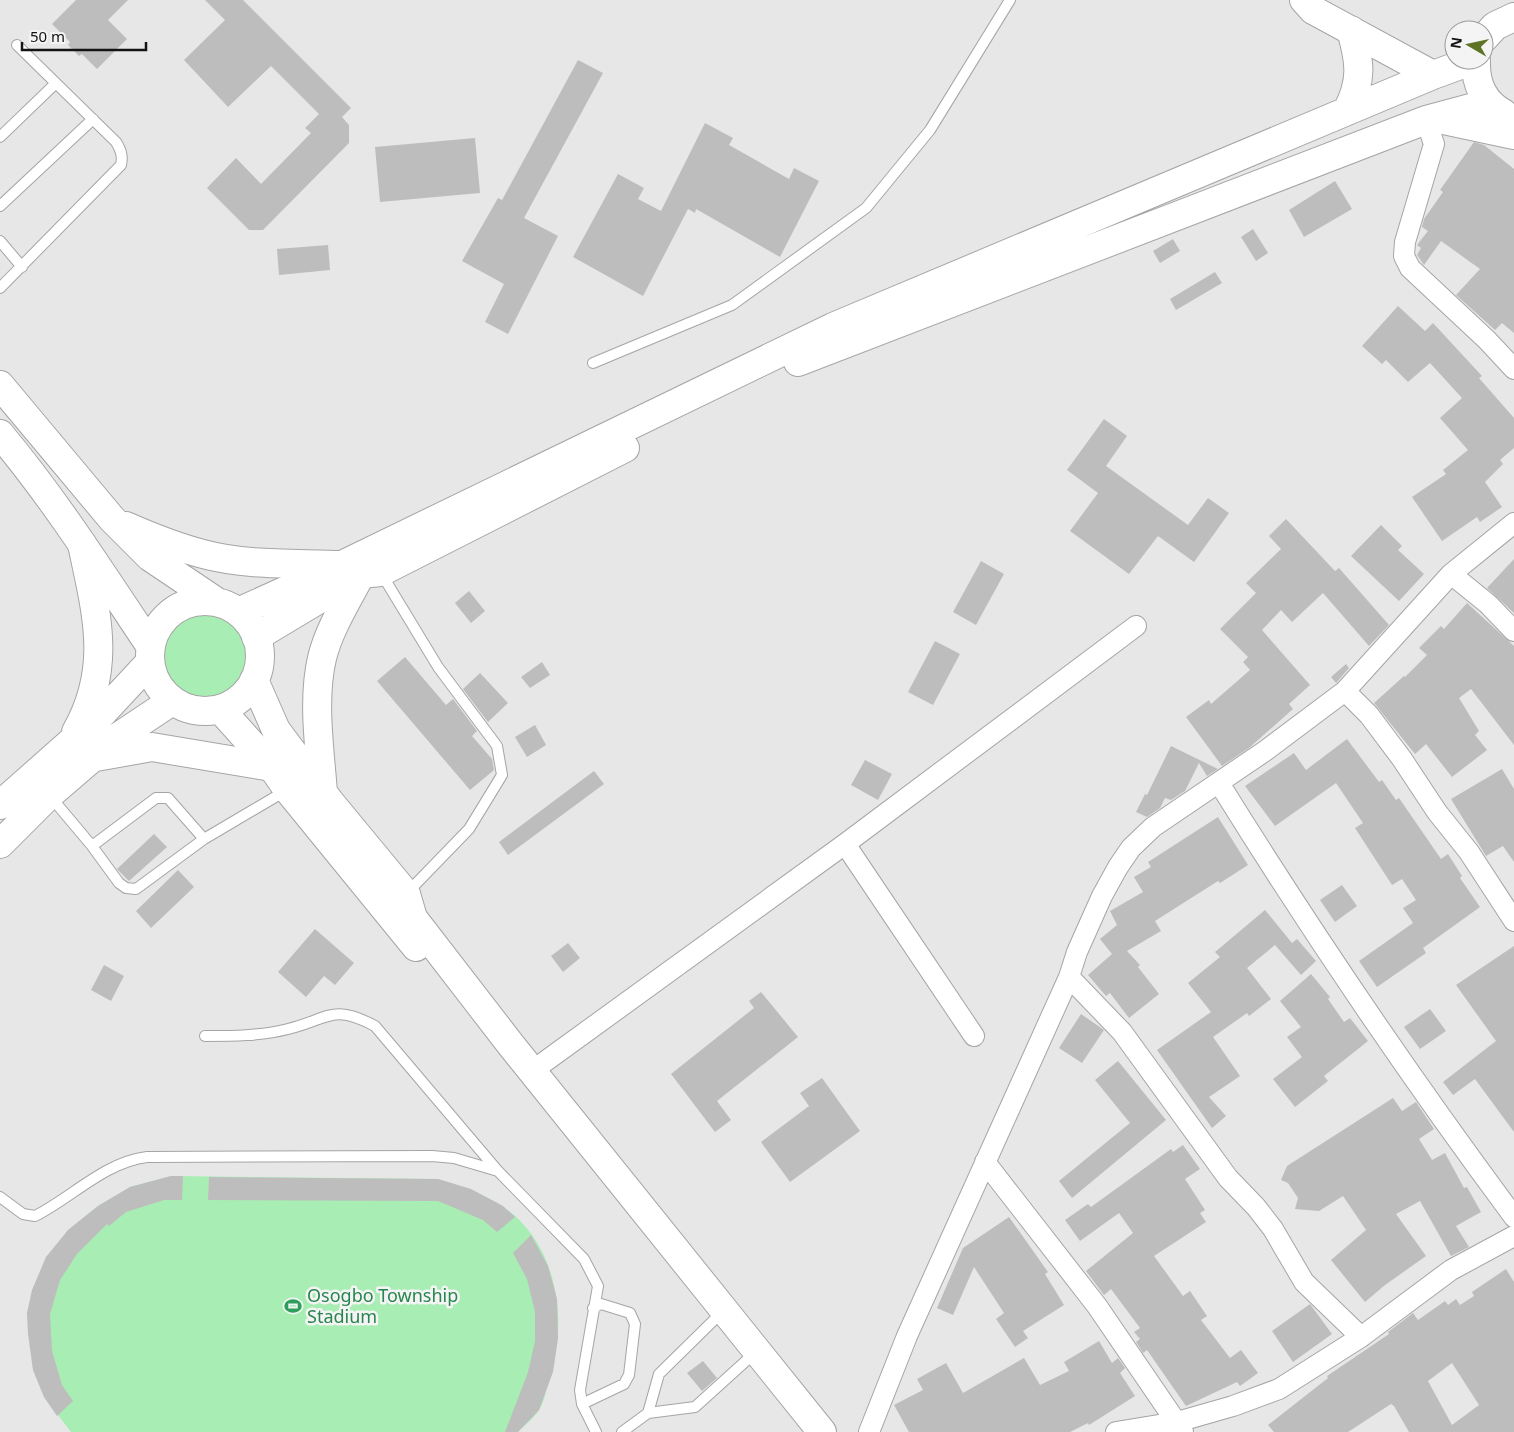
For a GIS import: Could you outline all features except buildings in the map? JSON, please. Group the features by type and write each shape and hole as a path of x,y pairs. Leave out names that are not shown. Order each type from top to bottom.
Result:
{"main road":[{"path":"1304,0 1313,10 1351,30 1444,61"},
{"path":"1330,0 1444,58"},
{"path":"1494,27 1514,17"},
{"path":"1347,111 1355,94 1359,65 1351,30"},
{"path":"256,638 361,571 833,327 1449,70"},
{"path":"1463,70 1477,83 1489,103 1498,110 1514,117"},
{"path":"0,805 96,720 150,654 157,630 167,616 182,606 200,601 227,607 361,571 782,368 1430,119 1489,103"},
{"path":"1430,119 1514,135"},
{"path":"0,385 112,519 150,557 249,623 260,652 259,666 254,680 246,692 234,703 220,709 195,711 172,701 161,690 154,677 150,654 82,544 28,467 0,434"},
{"path":"112,519 159,540 204,555 361,571"},
{"path":"70,743 82,722 95,686 99,646 99,626 82,544"},
{"path":"323,793 318,704 322,658 335,625 361,571"},
{"path":"254,680 276,730 323,793 406,894 413,918 532,1071 822,1432"},
{"path":"0,844 49,795 112,741 172,701"},
{"path":"220,709 272,767 288,790 805,1432"},
{"path":"92,758 152,747 272,767"}],"street":[{"path":"1430,119 1434,144 1405,242 1404,256 1410,268 1487,340 1514,369"},
{"path":"869,1432 907,1336 1069,977 1077,952 1102,896 1131,848 1153,827 1265,752 1345,691 1451,574 1514,523"},
{"path":"1451,574 1488,604 1514,631"},
{"path":"532,1071 845,844 1136,626"},
{"path":"1345,691 1369,715 1402,759 1437,812 1469,852 1514,921"},
{"path":"1218,783 1277,877 1359,998 1514,1217"},
{"path":"845,844 974,1036"},
{"path":"1069,977 1122,1032 1228,1178 1256,1207 1273,1229 1304,1282 1361,1337"},
{"path":"985,1162 1097,1306 1180,1427"},
{"path":"1116,1432 1180,1427 1278,1389 1361,1337 1451,1270 1514,1236"}],"lane":[{"path":"593,363 732,305 866,208 930,130 1010,0"},
{"path":"0,288 120,166 121,150 93,119 17,45"},
{"path":"0,137 55,84"},
{"path":"0,206 93,119"},
{"path":"0,241 22,267"},
{"path":"361,571 438,667 497,746 502,775 469,829 406,894"},
{"path":"49,795 92,846 119,883 126,888 136,888 204,839 288,790"},
{"path":"92,846 156,798 162,797 168,798 204,839"},
{"path":"205,1036 240,1036 289,1029 328,1014 356,1016 375,1026 498,1171 584,1259 598,1286 580,1390 582,1404 596,1432"},
{"path":"0,1197 23,1214 35,1216 114,1167 135,1158 146,1157 432,1156 454,1158 498,1171"},
{"path":"582,1404 624,1384 628,1375 635,1324 630,1313 601,1304 593,1308"},
{"path":"648,1413 659,1374 714,1320"},
{"path":"622,1432 648,1413 695,1407 747,1360"}],"green space":[{"path":"208,613 217,614 233,621 245,633 252,649 252,667 245,683 233,695 217,702 208,703 199,702 183,695 171,683 164,667 163,658 164,649 171,633 183,621 199,614"},
{"name":"Osogbo Township Stadium","path":"171,1176 438,1179 476,1192 500,1204 529,1231 549,1267 554,1287 557,1307 557,1349 553,1369 539,1410 518,1432 71,1432 44,1397 33,1370 27,1313 68,1230 98,1206 130,1187"}],"place":[{"name":"Osogbo Township Stadium","path":"293,1306"}]}
